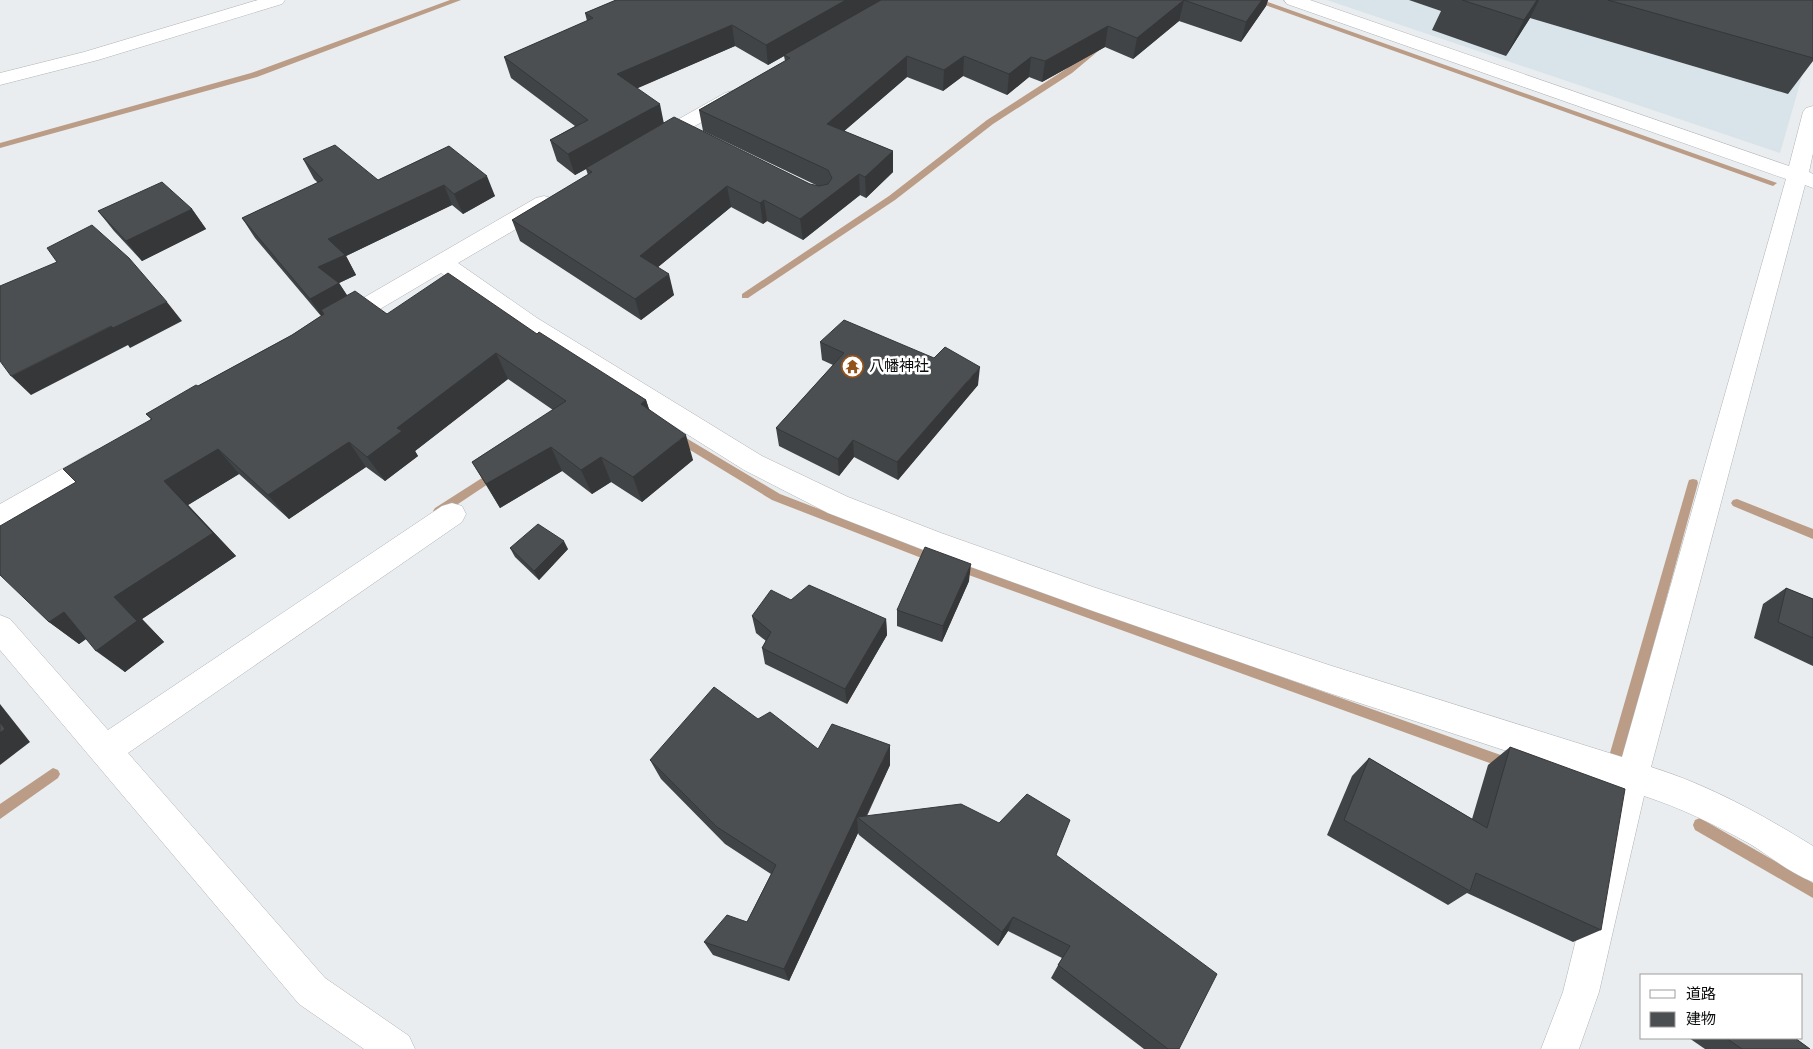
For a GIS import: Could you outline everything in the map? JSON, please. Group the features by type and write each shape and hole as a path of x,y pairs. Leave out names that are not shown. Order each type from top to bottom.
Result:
{"street":[{"path":"0,78 92,56 276,0"},
{"path":"1292,0 1805,179"},
{"path":"634,152 686,132 746,89"},
{"path":"1560,1049 1581,992 1632,778 1805,179 1813,112"},
{"path":"324,332 564,192"},
{"path":"443,263 529,324 753,463 838,505 1092,599 1632,778 1687,794 1762,833 1813,865"},
{"path":"0,517 119,449"},
{"path":"105,750 452,514"},
{"path":"0,628 312,991 396,1049"}],"shaded area":[{"path":"1327,0 1813,0 1813,38 1780,153"}],"building":[{"path":"616,0 846,0 766,45 732,25 617,74 660,104 568,154 550,140 588,120 504,57 593,18 585,13"},
{"path":"881,0 1184,0 1137,38 1108,26 1045,61 1031,57 1009,74 964,56 944,70 907,56 827,124 893,151 865,177 859,174 800,219 764,200 760,203 727,186 640,256 669,274 635,299 512,220 592,172 586,168 674,117 810,184 819,186 828,184 832,178 828,170 699,110 790,58 784,55"},
{"path":"1184,0 1262,0 1246,22"},
{"path":"1462,0 1537,0 1524,20"},
{"path":"1608,0 1813,0 1813,58"},
{"path":"335,145 378,180 449,146 487,176 454,194 444,185 328,239 345,255 318,267 339,283 310,299 242,218 323,180 303,159"},
{"path":"162,182 192,209 126,241 98,211"},
{"path":"92,225 129,258 167,302 113,328 111,326 11,376 0,361 0,286 57,262 47,248"},
{"path":"448,273 537,334 539,332 646,400 641,404 686,435 633,477 601,457 581,470 551,447 486,484 472,462 566,401 496,353 397,428 402,431 367,457 349,442 268,495 218,449 164,481 213,533 114,597 137,621 96,651 64,612 49,622 0,575 0,526 76,482 63,469 152,419 146,414 196,385 198,386 292,335 324,314 321,310 355,291 387,314"},
{"path":"844,320 934,358 945,347 980,367 897,462 853,440 838,459 776,428 844,353 820,342"},
{"path":"538,524 564,541 534,571 510,548"},
{"path":"925,547 971,564 943,626 897,610"},
{"path":"809,585 886,619 845,689 762,648 771,632 752,616 771,590 791,600"},
{"path":"1786,588 1813,599 1813,638 1778,622"},
{"path":"714,687 758,719 770,712 818,749 832,724 890,745 784,969 704,942 727,915 747,922 776,865 717,827 650,760"},
{"path":"0,722 5,729 0,733"},
{"path":"1510,747 1625,789 1601,930 1476,873 1470,891 1344,820 1369,758 1487,828"},
{"path":"1027,794 1070,820 1056,855 1217,974 1179,1049 1168,1049 1058,965 1070,946 1013,917 1002,932 857,817 961,804 999,823"},
{"path":"1727,1039 1796,1039 1810,1049 1742,1049"}],"waterway":[{"path":"0,146 254,75 457,0"},
{"path":"1255,0 1773,183"},
{"path":"745,296 892,198 990,122 1069,71 1099,47"},
{"path":"676,436 776,497 937,559"},
{"path":"439,511 496,473"},
{"path":"1617,753 1693,483"},
{"path":"1737,503 1813,534"},
{"path":"956,566 1509,764"},
{"path":"0,812 53,774"},
{"path":"1700,825 1813,891"}],"place":[{"name":"八幡神社","path":"853,366"}]}
